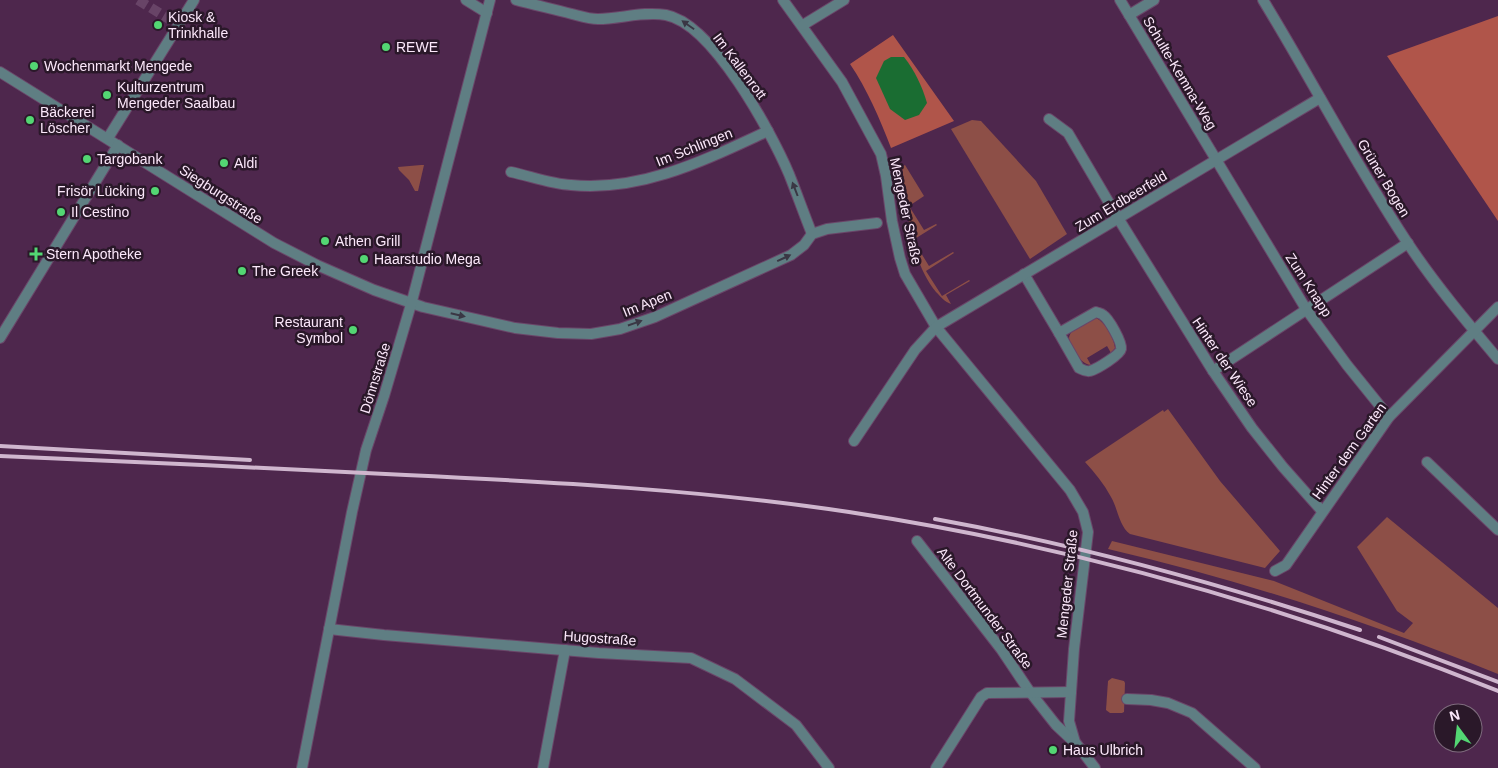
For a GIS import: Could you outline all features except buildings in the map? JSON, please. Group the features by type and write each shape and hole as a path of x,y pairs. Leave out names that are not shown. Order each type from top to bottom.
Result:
{"street":[{"path":"108,138 194,0"},
{"path":"466,0 487,13"},
{"name":"Dönnstraße","path":"302,768 366,450 411,304 490,0"},
{"name":"Im Kallenrott","path":"516,0 595,20 649,14 666,15 680,20 694,30 718,55 746,93 768,131 789,174 812,234"},
{"name":"Mengeder Straße","path":"783,0 803,25 842,82 881,154 892,220 905,274 936,327 1070,490 1083,512 1088,532 1074,649 1069,721 1070,730 1075,742 1095,768"},
{"path":"803,25 844,0"},
{"name":"Schulte-Kemna-Weg","path":"1120,0 1216,160"},
{"path":"1129,15 1154,0"},
{"name":"Grüner Bogen","path":"1263,0 1408,243 1440,288 1498,359"},
{"name":"Siegburgstraße","path":"0,72 277,245 316,266 411,304"},
{"name":"Zum Erdbeerfeld","path":"936,327 1320,98"},
{"name":"Hinter der Wiese","path":"1049,119 1068,133 1213,372 1271,452 1322,512"},
{"name":"Im Schlingen","path":"511,172 568,185 591,187 619,185 651,179 686,168 768,131"},
{"path":"0,338 118,145"},
{"name":"Zum Knapp","path":"1216,160 1306,309 1347,366 1389,417"},
{"path":"812,234 827,229 877,223"},
{"name":"Im Apen","path":"411,304 515,328 558,333 591,334 620,329 655,317 791,254 804,245 812,234"},
{"path":"1213,372 1408,243"},
{"path":"1024,274 1079,368 1084,371 1090,371 1116,356 1120,351 1119,339 1102,314 1096,312 1059,333"},
{"name":"Hinter dem Garten","path":"1275,571 1286,565 1389,417 1498,307"},
{"path":"854,441 915,350 936,327"},
{"path":"1427,462 1498,530"},
{"name":"Alte Dortmunder Straße","path":"917,541 1001,649 1030,692 1056,724 1075,742"},
{"name":"Hugostraße","path":"329,629 565,650 691,658 735,679 796,725 828,768"},
{"path":"543,768 565,650"},
{"path":"936,768 981,697 987,693 1071,692"},
{"path":"1127,699 1168,702 1192,713 1255,768"}],"shaded area":[{"path":"1498,16 1498,221 1387,56"},
{"path":"893,35 954,121 891,148 873,105 850,64"},
{"path":"891,57 904,57 918,79 927,103 919,115 905,120 890,109 876,78 884,61"},
{"path":"972,120 981,121 1036,181 1067,234 1030,259 951,129"},
{"path":"424,165 418,191 415,191 398,167"},
{"path":"905,165 924,196 909,206 924,230 937,225 913,240 902,167"},
{"path":"913,240 929,266 954,253 926,271 942,296 970,281 946,295 951,304 936,292 920,264"},
{"path":"1096,318 1103,323 1113,340 1115,348 1111,353 1107,346 1087,358 1091,365 1083,362 1077,355 1069,338 1076,327"},
{"path":"1168,409 1220,481 1280,551 1265,568 1130,534 1123,527 1108,492 1085,462 1163,410 1164,412"},
{"path":"1387,517 1498,608 1498,674 1403,637 1306,604 1207,574 1108,549 1112,541 1274,581 1404,633 1413,623 1397,611 1357,547"},
{"path":"1112,678 1124,681 1125,683 1124,712 1122,713 1110,713 1106,710 1108,681"}],"tunnel":[{"path":"138,0 179,25"}],"railway":[{"path":"0,446 250,460"},
{"path":"0,456 572,484 683,492 849,512 1015,543 1097,561 1179,583 1260,606 1340,632 1498,691"},
{"path":"935,519 1096,553 1255,597 1360,630"},
{"path":"1379,637 1498,682"}],"place":[{"name":"Kiosk & Trinkhalle","path":"158,25"},
{"name":"REWE","path":"386,47"},
{"name":"Wochenmarkt Mengede","path":"34,66"},
{"name":"Kulturzentrum Mengeder Saalbau","path":"107,95"},
{"name":"Bäckerei Löscher","path":"30,120"},
{"name":"Targobank","path":"87,159"},
{"name":"Aldi","path":"224,163"},
{"name":"Frisör Lücking","path":"155,191"},
{"name":"Il Cestino","path":"61,212"},
{"name":"Athen Grill","path":"325,241"},
{"name":"Stern Apotheke","path":"36,254"},
{"name":"Haarstudio Mega","path":"364,259"},
{"name":"The Greek","path":"242,271"},
{"name":"Restaurant Symbol","path":"353,330"},
{"name":"Haus Ulbrich","path":"1053,750"}]}
